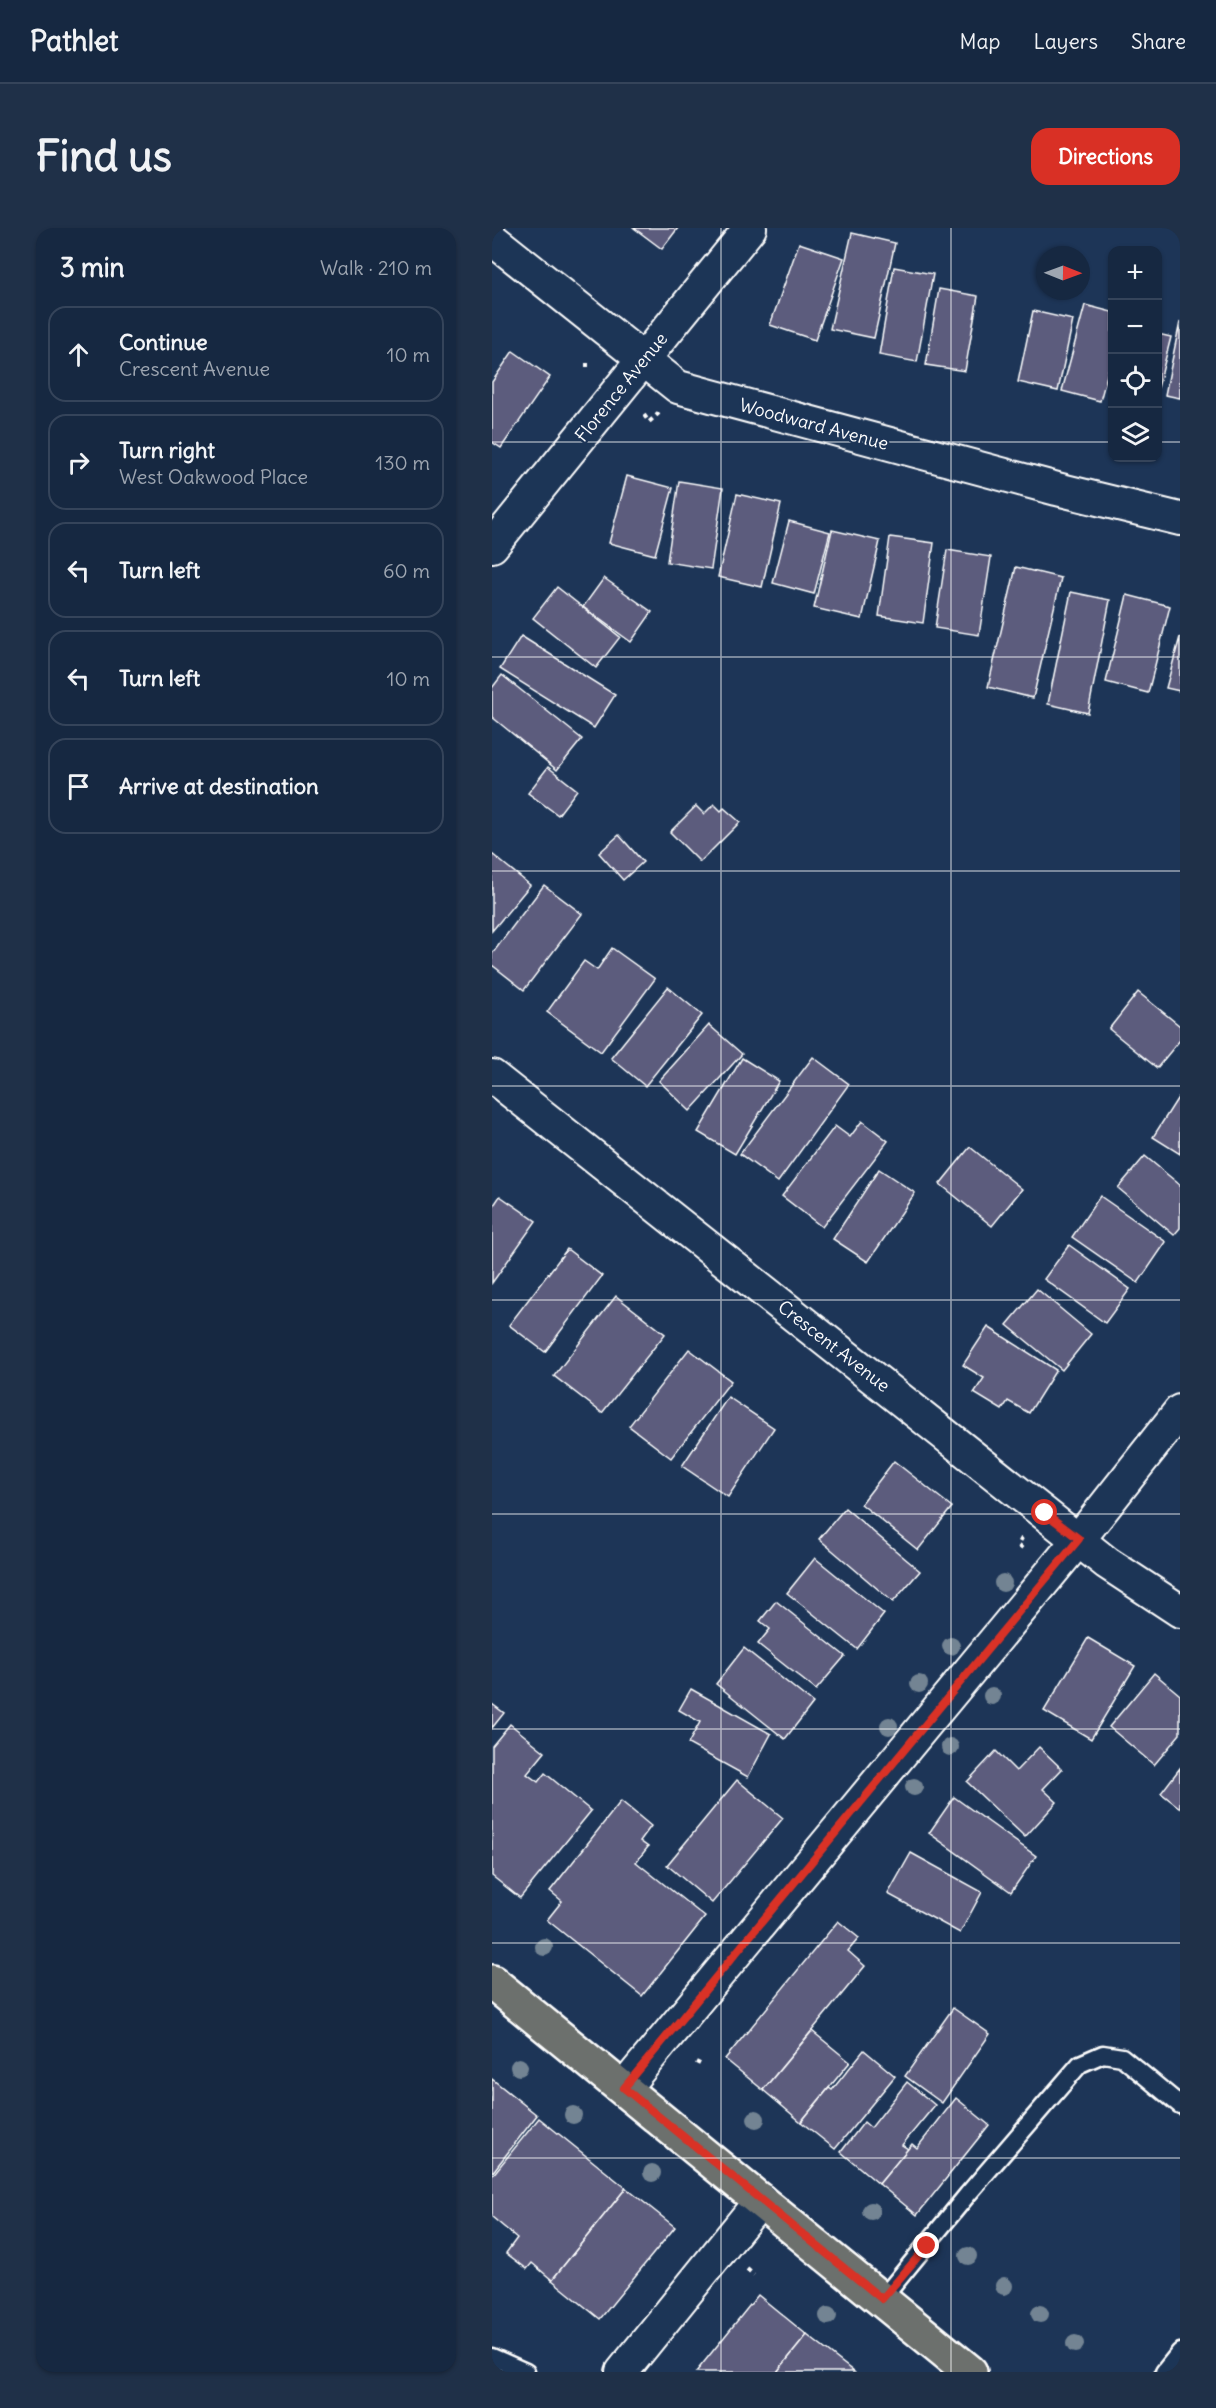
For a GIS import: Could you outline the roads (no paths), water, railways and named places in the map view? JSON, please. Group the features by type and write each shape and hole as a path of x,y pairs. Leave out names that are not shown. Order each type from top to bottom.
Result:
{"main road":[{"path":"492,1982 761,2199 970,2372"}],"street":[{"name":"Florence Avenue","path":"492,546 750,228"},
{"name":"Woodward Avenue","path":"492,239 678,387 1046,486 1180,519"},
{"name":"Crescent Avenue","path":"492,1076 1107,1563 1180,1611"},
{"path":"624,2088 1079,1539 1180,1411"},
{"path":"622,2372 761,2199"}],"lane":[{"path":"882,2299 968,2194 1080,2064 1103,2054 1122,2057 1180,2105"},
{"path":"1164,2372 1180,2352"},
{"path":"492,2357 526,2372"}]}
